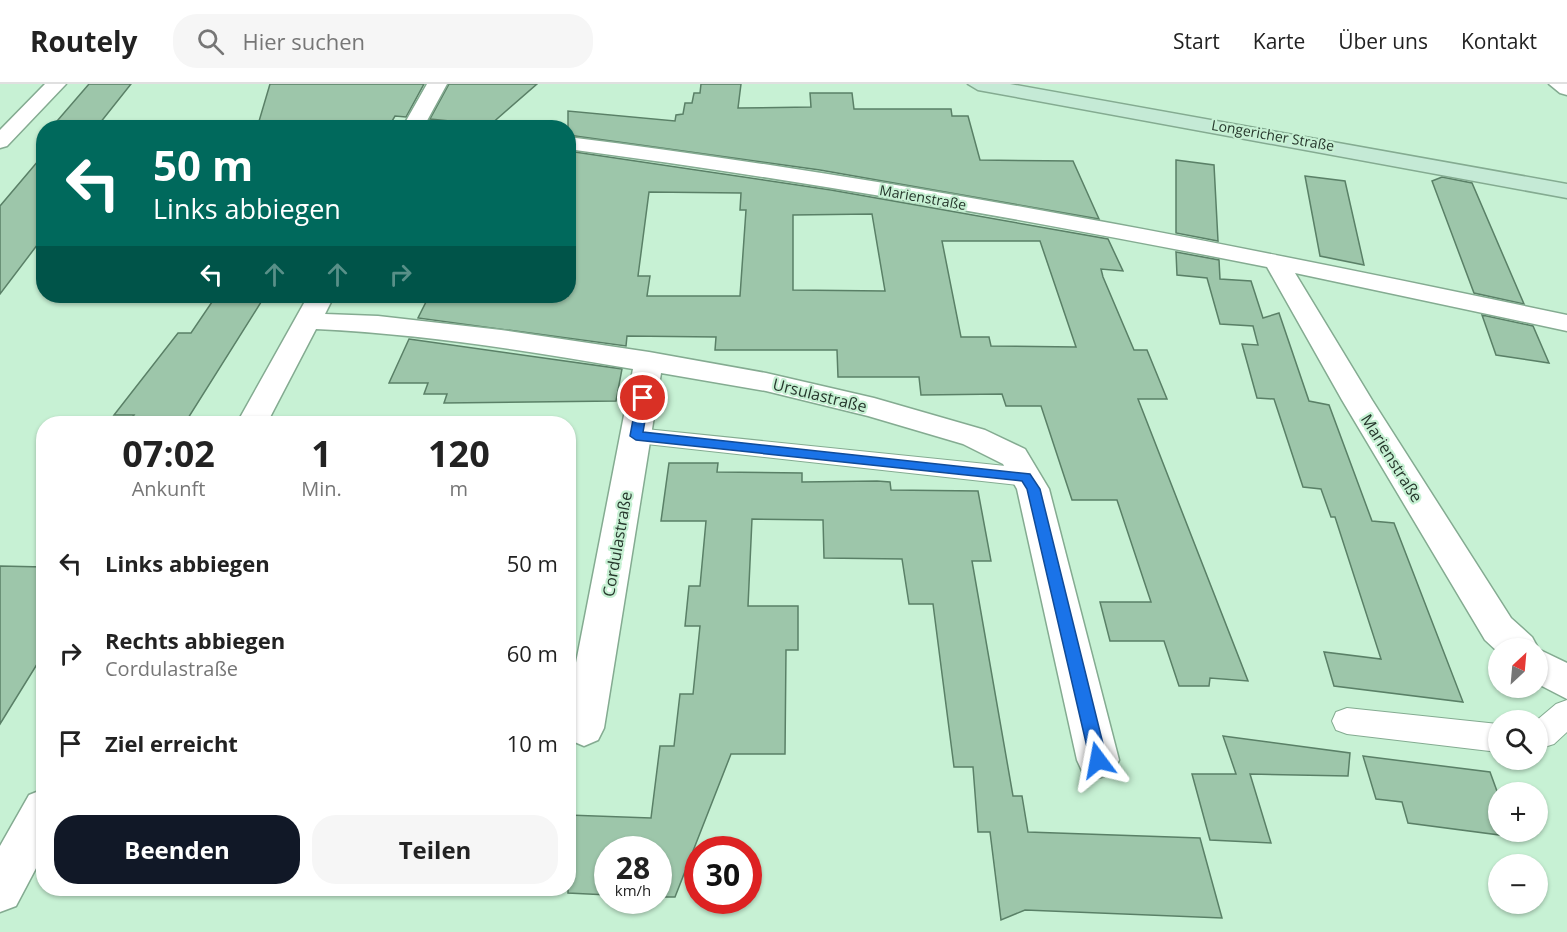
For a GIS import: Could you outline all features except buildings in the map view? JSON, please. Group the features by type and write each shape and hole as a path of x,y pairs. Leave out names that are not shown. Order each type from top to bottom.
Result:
{"street":[{"path":"0,142 56,84"},
{"path":"416,120 436,84"},
{"name":"Longericher Straße","path":"978,84 1567,190"},
{"path":"1559,84 1567,88"},
{"name":"Marienstraße","path":"576,144 607,146 831,181 1276,261 1567,323"},
{"name":"Marienstraße","path":"1276,261 1356,400 1498,629 1508,638"},
{"path":"256,416 314,308"},
{"name":"Ursulastraße","path":"314,308 378,324 501,338 650,361 777,384 874,408 974,437 1014,458 1033,489 1098,760"},
{"name":"Cordulastraße","path":"584,728 650,361"},
{"path":"1548,671 1567,683"},
{"path":"0,890 36,824"}],"lane":[{"path":"636,436 1026,477"},
{"path":"1548,730 1567,713"},
{"path":"1347,721 1488,737"}],"route":[{"path":"643,398 636,436 1026,477 1033,489 1098,760"}]}
